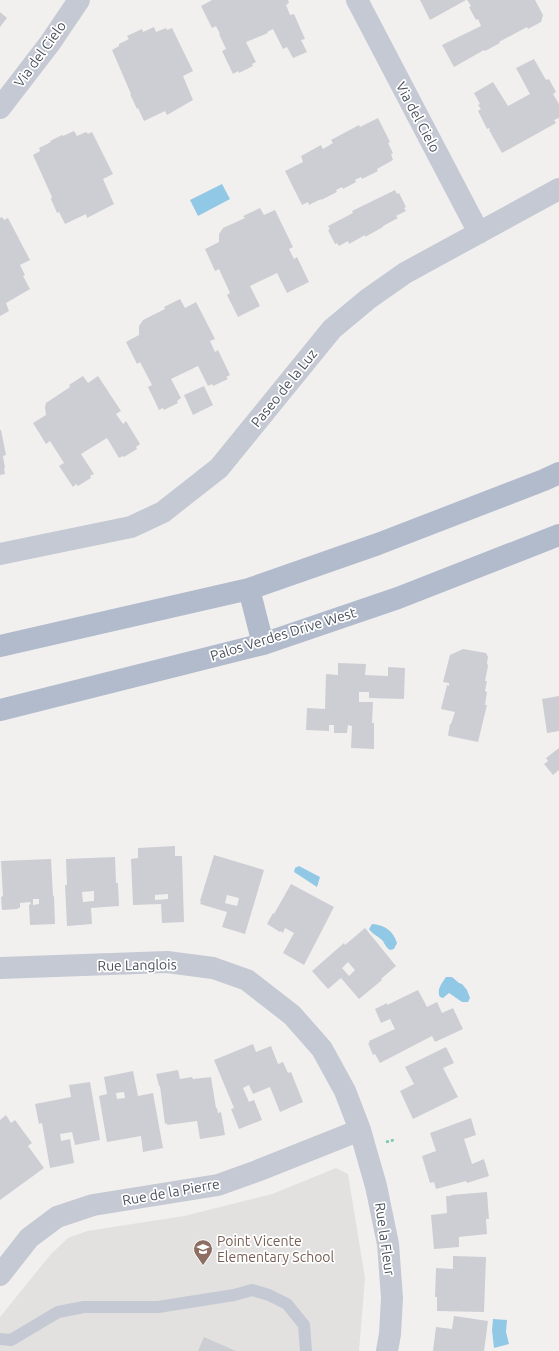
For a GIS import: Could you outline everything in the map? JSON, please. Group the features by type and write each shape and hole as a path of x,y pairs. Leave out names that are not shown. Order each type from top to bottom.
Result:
{"main road":[{"path":"0,646 249,589 378,544 559,473"},
{"name":"Palos Verdes Drive West","path":"0,710 263,644 398,598 559,535"},
{"path":"249,589 263,644"}],"street":[{"name":"Via del Cielo","path":"0,108 50,43 79,0"},
{"name":"Via del Cielo","path":"357,0 479,233"},
{"name":"Paseo de la Luz","path":"0,554 131,527 163,512 219,468 332,329 368,298 405,273 559,189"},
{"name":"Rue Langlois","path":"0,968 167,962 213,968 247,980 292,1015 322,1049 345,1091 360,1130"},
{"name":"Rue de la Pierre","path":"0,1275 29,1238 57,1217 93,1205 218,1185 360,1130"},
{"name":"Rue la Fleur","path":"360,1130 376,1186 388,1244 392,1298 390,1334 387,1351"}],"lane":[{"path":"0,1339 11,1340 58,1312 84,1307 158,1307 234,1295 252,1290 269,1295 287,1304 304,1325 306,1351"}],"path":[{"path":"386,1142 394,1140"}],"shaded area":[{"name":"Point Vicente Elementary School","path":"336,1168 348,1174 365,1278 359,1351 0,1351 0,1317 51,1254 68,1238 87,1231 184,1216 272,1194"}],"water":[{"path":"222,184 230,199 198,216 190,200"},
{"path":"299,866 320,877 317,887 294,872 295,868"},
{"path":"372,924 388,929 397,943 394,949 390,950 383,941 370,931 369,929"},
{"path":"446,977 452,977 462,984 467,990 470,998 468,1002 462,1002 449,993 443,998 440,997 439,989"},
{"path":"493,1319 507,1320 506,1332 509,1344 494,1348 492,1330"}],"building":[{"path":"212,0 288,0 289,3 286,5 290,15 294,14 305,39 301,40 307,52 293,58 287,47 283,49 273,29 267,32 268,33 246,42 256,62 252,64 253,66 239,73 238,71 233,74 222,51 226,49 220,34 216,26 212,28 201,6"},
{"path":"420,0 466,0 430,20"},
{"path":"467,0 535,0 543,15 541,22 528,29 527,27 454,67 442,45 481,26 478,19 476,20 469,7 471,6"},
{"path":"0,12 7,18 0,27"},
{"path":"154,27 156,32 166,28 167,30 172,28 193,71 183,76 193,100 167,115 165,111 144,121 130,94 112,50 119,46 119,44 129,39 127,36 142,29 143,32"},
{"path":"534,59 546,80 549,79 556,92 553,94 559,104 559,118 554,120 556,123 502,153 478,111 481,109 478,105 480,104 474,93 493,82 508,106 530,94 516,68"},
{"path":"378,118 390,142 388,143 393,153 391,154 393,160 377,169 378,171 362,179 361,177 355,180 356,182 343,189 342,187 336,190 337,192 321,200 309,205 308,202 302,205 285,171 303,162 301,156 321,145 323,149 333,143 331,140 359,125 360,127"},
{"path":"74,131 77,136 86,132 88,134 92,132 113,174 103,179 114,204 87,218 86,214 65,224 59,212 57,213 51,199 52,197 33,155 40,151 39,148 51,142 50,141"},
{"path":"395,190 397,194 399,193 406,207 404,208 406,211 396,216 398,218 365,237 365,235 349,244 348,241 339,246 337,243 335,244 328,230 330,229 328,226 353,213 352,211"},
{"path":"260,208 264,215 275,210 293,247 289,249 294,259 297,257 309,282 287,293 277,273 250,286 260,306 238,317 227,295 230,293 219,269 215,271 205,249 219,242 219,234 223,228 245,218 243,216"},
{"path":"2,217 4,220 8,218 30,260 20,265 25,275 23,276 30,289 6,303 9,311 0,316 0,218"},
{"path":"180,299 185,308 196,302 215,339 210,341 215,352 218,350 230,375 226,377 228,379 213,386 212,384 208,386 198,366 171,379 181,398 177,401 178,403 164,410 163,408 159,410 148,387 152,385 140,362 137,364 126,342 139,335 139,326 143,320 165,309 164,307"},
{"path":"83,376 88,383 98,376 121,411 116,414 123,424 126,421 140,444 136,447 137,449 124,457 119,458 107,438 81,454 94,474 90,476 91,478 78,486 76,484 73,487 59,466 64,463 50,441 46,444 33,423 46,415 46,403 70,387 69,385"},
{"path":"204,386 213,405 193,415 184,395"},
{"path":"0,430 6,455 3,456 5,474 0,475"},
{"path":"463,649 486,653 488,657 485,681 487,681 485,691 487,692 485,705 487,705 478,742 449,736 450,724 455,712 441,709 447,685 449,686 449,683 443,682 450,655"},
{"path":"338,663 366,664 365,675 388,676 388,667 405,668 404,699 369,698 369,692 359,692 359,702 373,702 372,723 374,723 374,749 351,748 352,726 348,725 347,733 334,733 334,725 329,725 329,731 306,730 307,708 325,709 326,674 338,675"},
{"path":"559,696 559,731 547,733 542,699"},
{"path":"559,748 559,770 553,775 544,764 548,761 546,758"},
{"path":"175,846 175,856 182,856 184,922 162,923 161,904 133,905 131,859 138,858 138,848","holes":["168,894 168,899 155,900 155,895"]},
{"path":"214,855 264,870 245,934 222,927 227,912 200,904","holes":["227,895 239,898 237,906 225,903"]},
{"path":"115,857 119,906 91,908 92,924 67,926 65,885 67,885 66,859","holes":["94,891 94,901 83,902 82,892"]},
{"path":"51,859 55,924 30,925 30,902 20,903 20,908 18,909 2,910 1,897 3,896 1,861","holes":["33,899 39,899 39,904 33,905"]},
{"path":"291,884 334,907 304,965 283,953 294,933 285,928 283,933 281,931 280,932 267,924"},
{"path":"365,928 396,966 359,999 341,978 328,989 312,971 344,943 345,945","holes":["348,962 355,970 349,976 342,968"]},
{"path":"418,990 427,1007 437,1002 442,1013 453,1008 463,1029 435,1042 432,1036 380,1063 375,1054 373,1055 368,1043 370,1043 369,1041 395,1029 390,1019 381,1023 375,1009"},
{"path":"253,1044 256,1052 271,1046 278,1064 283,1062 288,1073 291,1072 303,1102 280,1112 270,1087 253,1094 249,1085 243,1088 249,1102 254,1100 262,1120 239,1129 231,1109 234,1108 214,1060"},
{"path":"446,1047 454,1063 443,1068 458,1097 413,1119 400,1091 414,1084 405,1067"},
{"path":"178,1070 180,1079 192,1077 193,1079 211,1077 216,1108 218,1113 221,1112 225,1135 200,1139 197,1121 165,1124 160,1086 156,1074"},
{"path":"133,1071 138,1096 153,1093 163,1148 143,1152 141,1136 107,1142 99,1096 107,1094 104,1077","holes":["124,1092 125,1098 117,1099 116,1093"]},
{"path":"90,1082 100,1140 75,1145 72,1132 60,1134 61,1141 70,1139 74,1163 50,1168 42,1123 39,1124 35,1104 71,1097 69,1085"},
{"path":"6,1115 11,1123 15,1120 32,1143 28,1146 44,1168 0,1200 0,1120"},
{"path":"471,1118 476,1135 464,1139 472,1164 484,1159 489,1176 467,1183 466,1181 436,1189 434,1182 430,1183 422,1156 436,1151 430,1133"},
{"path":"487,1192 489,1219 486,1219 487,1234 459,1237 459,1247 434,1249 431,1215 447,1213 446,1196"},
{"path":"453,1256 486,1257 484,1312 437,1311 437,1297 435,1297 436,1268 453,1269"},
{"path":"454,1316 488,1321 484,1351 433,1351 436,1327 452,1329"},
{"path":"204,1337 236,1351 198,1351"}],"place":[{"name":"Point Vicente Elementary School","path":"203,1266"}]}
